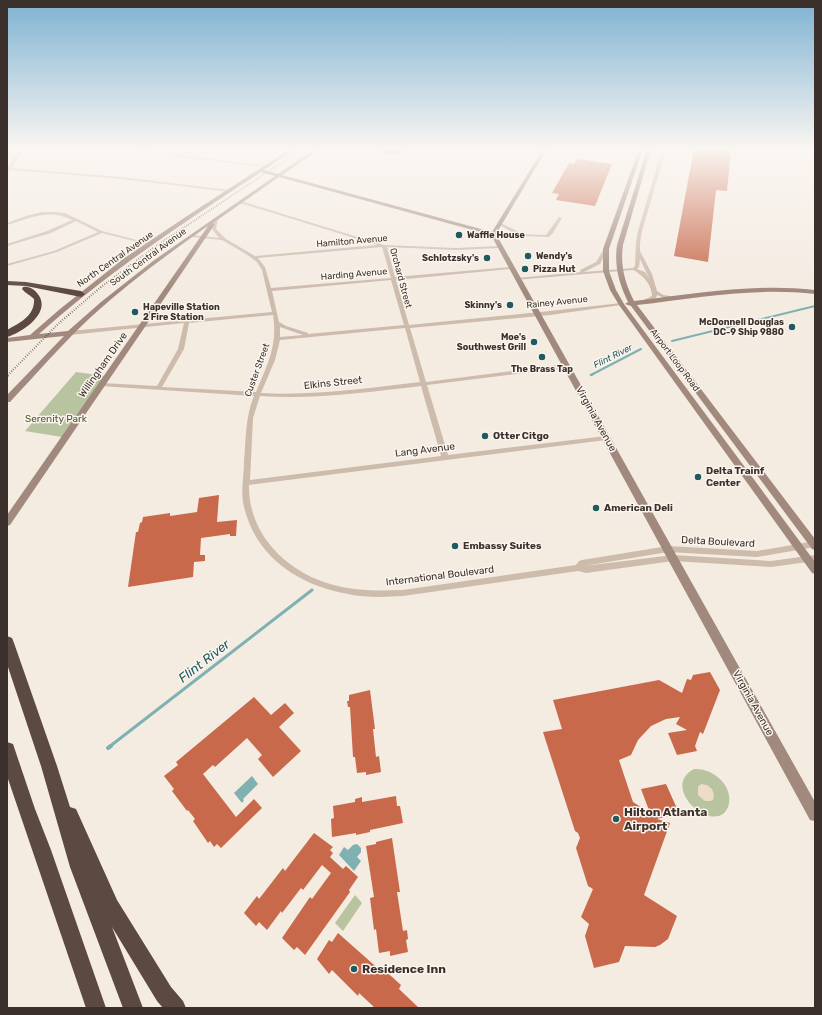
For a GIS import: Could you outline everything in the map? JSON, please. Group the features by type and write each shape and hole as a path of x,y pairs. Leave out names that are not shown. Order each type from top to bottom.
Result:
{"highway":[{"path":"7,283 26,284 78,296"},
{"path":"7,287 78,296"},
{"path":"7,334 31,318 38,308 39,303 36,295 26,289"},
{"path":"7,643 49,766 79,867 134,1008"},
{"path":"7,750 26,809 42,850 96,1008"},
{"path":"49,766 110,907 164,994 176,1008"}],"main road":[{"name":"North Central Avenue","path":"32,337 78,296 114,268 222,196"},
{"name":"South Central Avenue","path":"7,400 70,333 102,304 133,278 249,196"},
{"path":"354,196 493,234 516,196"},
{"name":"Airport Loop Road","path":"624,196 606,249 606,271 613,290 621,304 798,548 811,559 815,570"},
{"name":"Airport Loop Road","path":"635,196 618,256 622,285 632,303 815,545"},
{"name":"Willingham Drive","path":"9,520 216,220"},
{"name":"Virginia Avenue","path":"493,234 815,816"},
{"name":"Rainey Avenue","path":"621,304 764,288 815,292"},
{"path":"7,340 70,333"}],"street":[{"path":"634,269 637,267 640,231 650,196"},
{"name":"Orchard Street","path":"241,202 384,246 445,458"},
{"path":"7,224 30,216 50,213 64,214 101,232 150,244"},
{"path":"493,234 547,236 560,218"},
{"path":"8,243 48,232 75,220"},
{"path":"216,220 214,229 221,238"},
{"path":"499,223 519,234"},
{"path":"7,265 78,243 101,232"},
{"name":"Custer Street","path":"192,236 221,238 254,257 262,266 275,313 277,323 277,339 250,418 246,484"},
{"name":"Hamilton Avenue","path":"254,257 384,246 456,249 499,247"},
{"name":"Airport Loop Road","path":"562,275 581,271 593,266 601,260 606,249"},
{"path":"638,252 647,269 655,292 654,297 644,302"},
{"name":"Harding Avenue","path":"269,290 511,268"},
{"path":"517,279 619,269 634,269 643,273 655,292 662,296 677,298"},
{"name":"Rainey Avenue","path":"277,339 537,314 621,304"},
{"path":"70,333 275,313"},
{"path":"158,389 181,350 187,322"},
{"name":"Rainey Avenue","path":"277,323 294,331 310,335"},
{"name":"Elkins Street","path":"102,386 257,396 308,395 566,366"},
{"name":"Lang Avenue","path":"246,484 606,438"},
{"name":"International Boulevard","path":"246,484 246,501 250,518 257,534 268,549 282,563 300,575 322,584 348,591 375,594 403,593 578,568 586,570 671,554"},
{"name":"Delta Boulevard","path":"671,554 757,554 815,545"},
{"name":"Delta Boulevard","path":"671,554 751,564 771,564 811,559"}],"green space":[{"name":"Serenity Park","path":"76,372 105,376 62,437 25,431"},
{"path":"694,769 701,769 715,775 725,785 729,799 728,807 722,815 713,816 702,813 693,806 686,797 682,787 685,777"},
{"path":"355,895 362,903 343,931 335,923"}],"shaded area":[{"path":"701,784 707,785 712,789 714,795 713,800 705,801 698,795 698,787"}],"water":[{"path":"252,776 258,784 243,799 244,800 242,803 234,793"},
{"path":"357,844 361,848 361,852 357,857 361,861 354,871 339,855 344,847 348,850 353,845"}],"building":[{"path":"558,196 599,196 595,206 556,200"},
{"path":"685,196 715,196 708,262 674,256"},
{"path":"219,495 217,522 237,520 236,536 230,536 230,534 201,538 200,555 205,555 205,561 194,562 193,577 128,587 136,532 138,532 143,517 170,513 170,516 197,512 199,498"},
{"name":"Hilton Atlanta Airport","path":"710,672 720,690 703,734 700,732 695,746 697,751 677,755 668,733 687,730 676,724 680,717 666,719 651,726 638,740 631,755 619,760 633,802 650,813 641,789 666,784 679,813 657,819 670,823 644,895 677,916 668,939 655,947 625,946 619,962 594,968 585,936 589,924 581,917 593,889 588,886 576,848 580,838 578,833 575,831 543,732 562,729 553,700 659,680 682,693 687,679 691,680 693,675"},
{"path":"370,690 375,729 373,729 376,757 379,756 381,772 366,775 366,772 357,773 355,757 353,757 350,707 348,707 347,701 349,701 349,695"},
{"path":"254,697 271,715 285,703 294,713 279,727 301,751 273,777 258,759 262,755 247,738 215,767 213,765 203,774 236,817 254,799 262,808 221,848 217,844 214,847 210,841 208,843 193,821 195,819 172,791 174,789 164,776 178,765 176,762"},
{"path":"396,796 397,806 400,806 403,823 370,830 370,832 356,835 356,833 332,837 331,819 334,818 333,806 355,802 355,799 362,797 362,802"},
{"path":"314,833 333,847 330,850 333,853 330,857 343,869 346,866 358,877 349,890 350,892 305,955 297,947 294,950 282,938 310,897 312,899 331,873 322,865 303,890 301,888 267,930 259,922 256,926 244,913 257,896 259,899 283,868 285,871"},
{"name":"Residence Inn","path":"392,838 400,892 397,892 403,931 407,930 408,939 406,940 408,952 390,956 390,951 379,953 376,929 374,930 370,898 374,897 366,846"},
{"name":"Residence Inn","path":"338,933 382,972 381,967 401,985 399,989 419,1008 375,1008 359,993 358,996 332,970 329,974 317,959 329,940 332,942"}],"waterway":[{"name":"Flint River","path":"672,341 815,306"},
{"name":"Flint River","path":"593,374 591,375 641,349"},
{"name":"Flint River","path":"109,747 312,590"}],"railway":[{"path":"153,248 231,196"},
{"path":"8,375 58,324 101,287 155,247"}],"place":[{"name":"Waffle House","path":"459,235"},
{"name":"Wendy's","path":"528,256"},
{"name":"Schlotzsky's","path":"487,258"},
{"name":"Pizza Hut","path":"525,269"},
{"name":"Skinny's","path":"510,305"},
{"name":"Hapeville Station 2 Fire Station","path":"135,312"},
{"name":"McDonnell Douglas DC-9 Ship 9880","path":"792,327"},
{"name":"Moe's Southwest Grill","path":"534,342"},
{"name":"The Brass Tap","path":"542,357"},
{"name":"Otter Citgo","path":"485,436"},
{"name":"Delta Trainf Center","path":"698,477"},
{"name":"American Deli","path":"596,508"},
{"name":"Embassy Suites","path":"455,546"},
{"name":"Hilton Atlanta Airport","path":"616,819"},
{"name":"Residence Inn","path":"354,969"}]}
